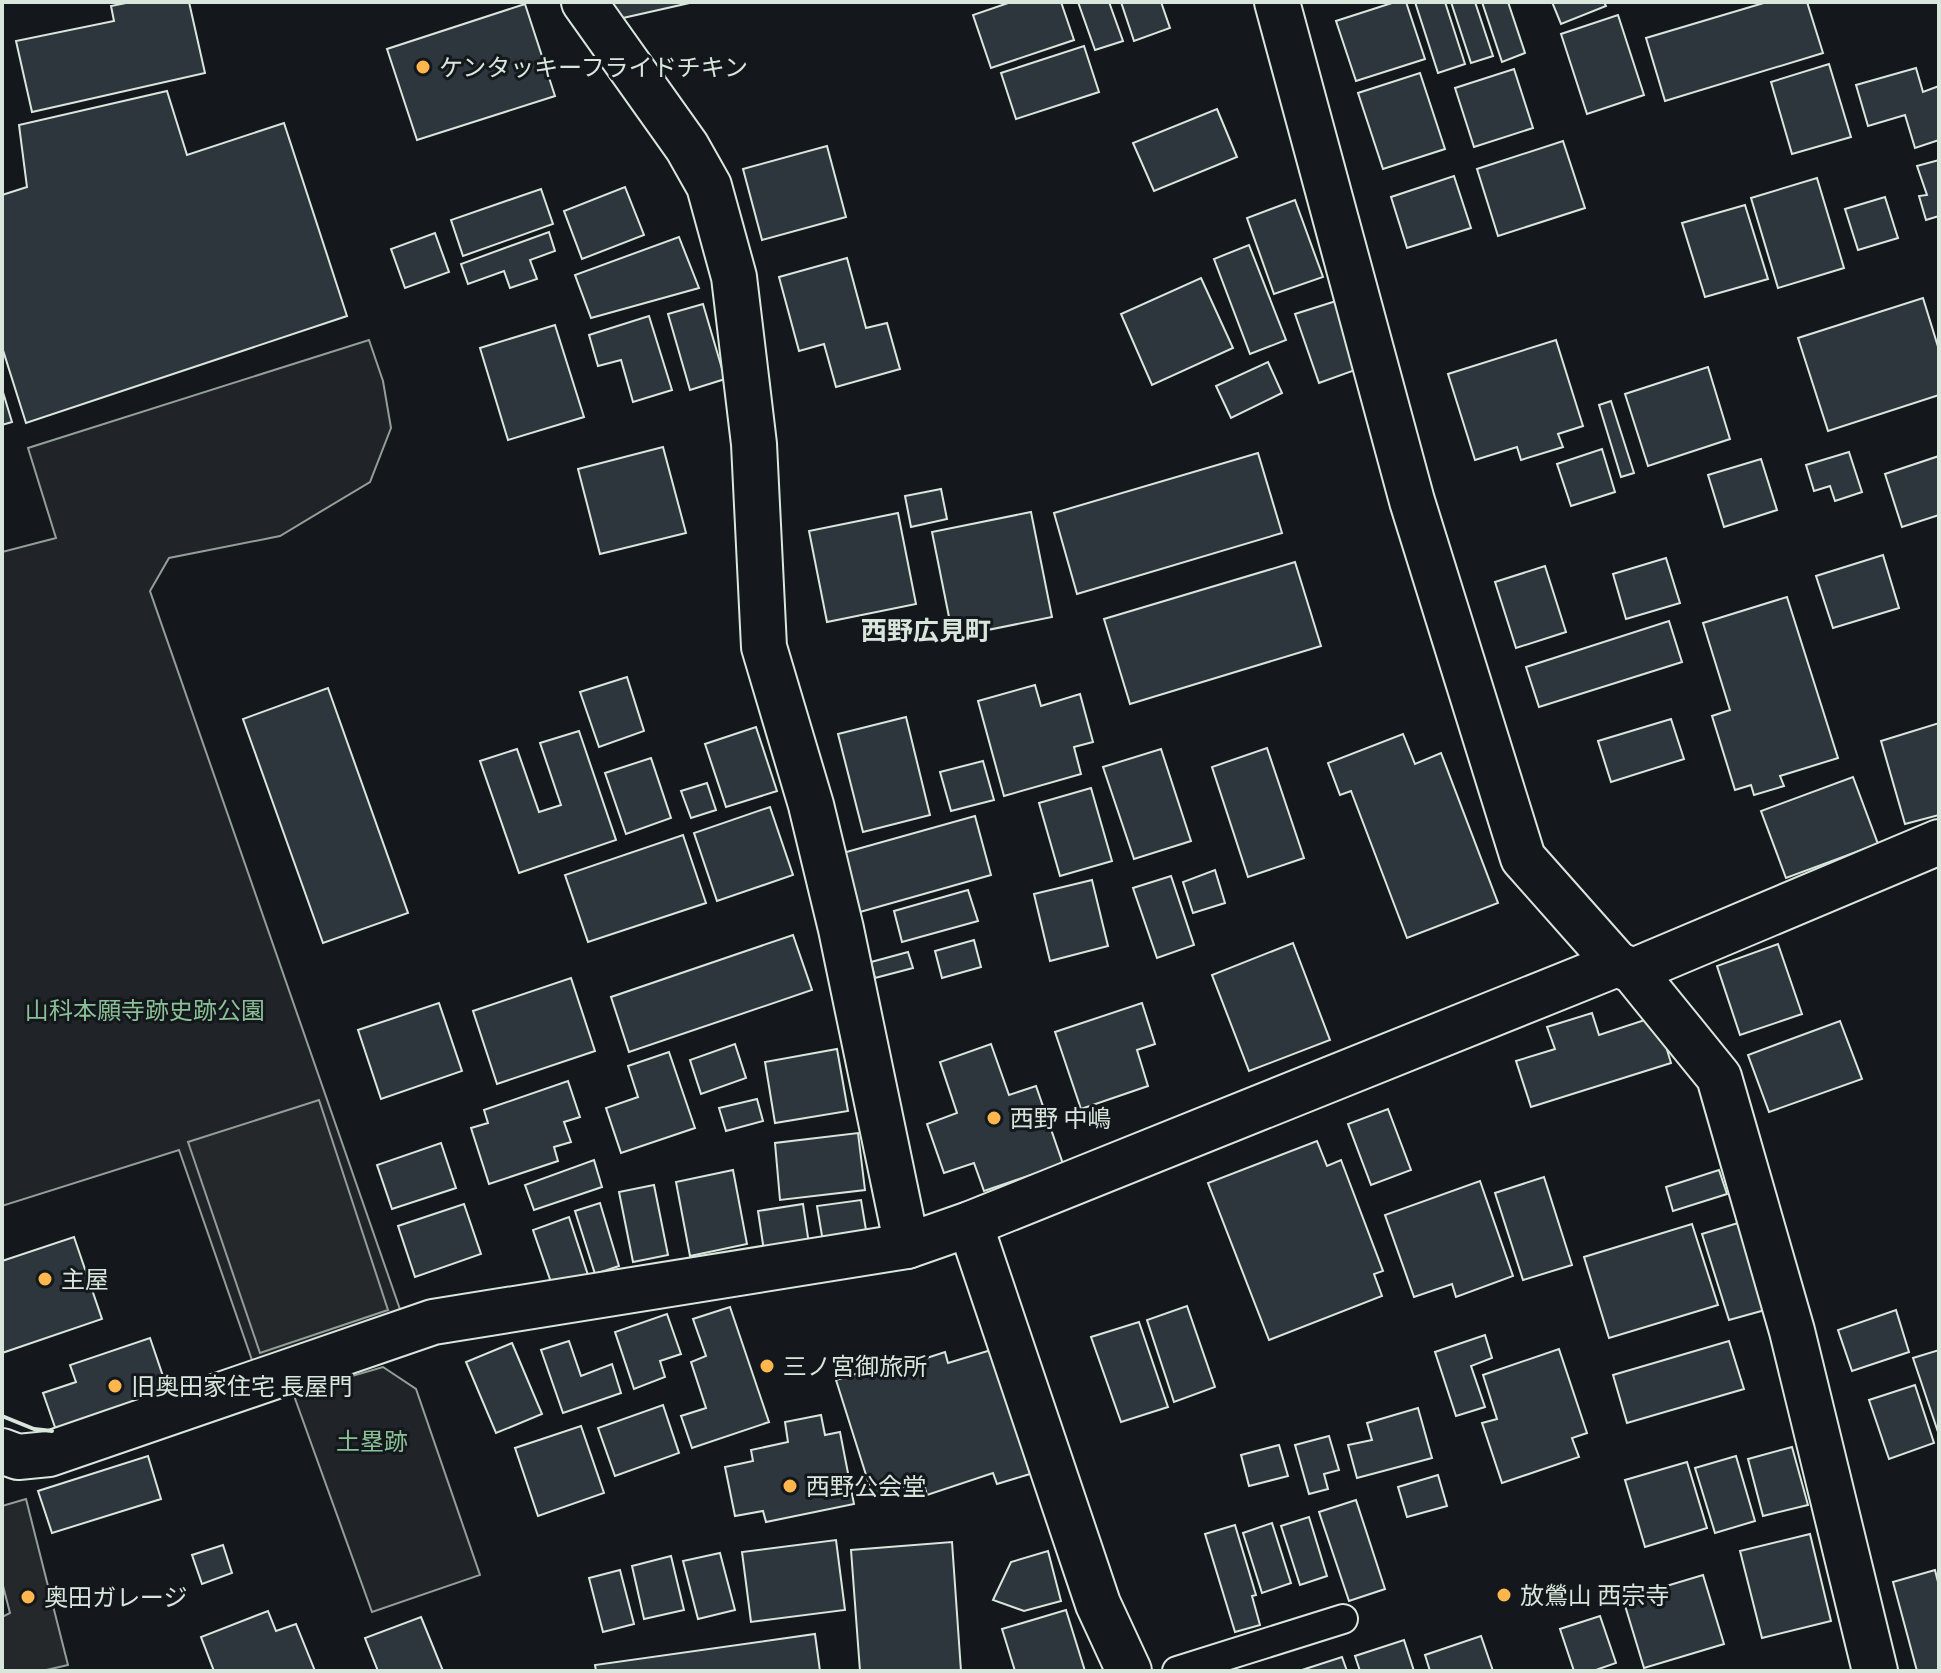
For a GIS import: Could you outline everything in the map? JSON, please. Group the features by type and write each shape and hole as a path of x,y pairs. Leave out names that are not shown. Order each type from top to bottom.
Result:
{"street":[{"path":"584,2 687,147 709,186 734,277 754,444 764,647 811,805 841,929 907,1246"},
{"path":"1282,4 1412,501 1523,858 1625,968 1719,1077 1792,1331 1875,1671"},
{"path":"2,1451 18,1457 49,1454 433,1322 907,1246 1625,968 1939,842"},
{"path":"970,1224 1098,1604 1129,1671"}],"lane":[{"path":"1177,1671 1343,1619"}],"green space":[{"name":"山科本願寺跡史跡公園","path":"369,340 383,381 391,428 370,482 280,536 169,558 150,591 402,1315 253,1363 179,1150 2,1206 2,552 56,538 28,448"},
{"name":"土塁跡","path":"383,1367 416,1389 480,1575 372,1612 293,1393"}],"shaded area":[{"path":"319,1100 388,1310 260,1353 188,1142"},
{"name":"奥田ガレージ","path":"26,1499 68,1665 42,1671 2,1671 2,1617 10,1613 2,1582 2,1506"}],"building":[{"path":"131,2 189,2 205,73 32,112 16,41 114,21 111,6"},
{"path":"610,2 694,2 614,20"},
{"path":"1011,2 1061,2 1074,40 991,68 973,15"},
{"path":"1078,2 1109,2 1123,41 1095,50"},
{"path":"1121,2 1161,2 1170,28 1134,41"},
{"path":"1395,2 1406,2 1425,59 1356,81 1336,21"},
{"path":"1415,2 1445,2 1465,64 1438,73"},
{"path":"1451,2 1475,2 1493,56 1471,63"},
{"path":"1482,2 1508,2 1525,53 1502,62"},
{"path":"1552,2 1604,2 1606,6 1561,24"},
{"path":"1767,2 1807,2 1823,53 1665,101 1646,38"},
{"path":"525,4 555,96 417,140 387,49"},
{"path":"1618,15 1644,95 1587,114 1561,34"},
{"path":"1084,46 1099,92 1016,119 1001,73"},
{"path":"1829,64 1851,137 1792,154 1771,82"},
{"path":"1916,68 1923,92 1939,86 1939,140 1915,148 1905,115 1868,126 1856,85"},
{"path":"1514,69 1533,128 1474,147 1455,88"},
{"path":"1420,73 1445,149 1383,169 1358,93"},
{"path":"167,91 187,155 284,123 347,316 26,423 2,347 2,195 27,187 19,125"},
{"path":"1217,109 1237,157 1154,191 1133,143"},
{"path":"1563,141 1585,208 1498,236 1477,169"},
{"path":"827,146 846,217 762,240 743,169"},
{"path":"1939,160 1939,216 1926,220 1919,196 1927,195 1917,166"},
{"path":"1454,176 1471,228 1407,248 1391,197"},
{"path":"1817,178 1844,268 1778,288 1751,198"},
{"path":"625,187 644,235 582,259 564,211"},
{"path":"541,189 553,224 463,256 451,220"},
{"path":"1885,197 1898,238 1858,250 1845,209"},
{"path":"1295,200 1323,277 1274,294 1247,218"},
{"path":"1745,205 1768,279 1705,297 1682,223"},
{"path":"549,232 555,251 530,260 537,279 510,288 504,271 468,284 461,264"},
{"path":"435,233 449,272 405,288 391,249"},
{"path":"679,237 699,288 591,318 575,275"},
{"path":"1249,245 1286,340 1250,354 1214,259"},
{"path":"847,258 866,328 887,323 900,369 836,387 824,344 799,351 779,277"},
{"path":"1201,278 1233,348 1152,385 1121,314"},
{"path":"1923,298 1939,350 1939,395 1828,431 1798,338"},
{"path":"1336,301 1358,369 1319,383 1295,314"},
{"path":"703,304 725,379 690,390 668,314"},
{"path":"649,316 672,390 633,402 621,360 598,366 589,335"},
{"path":"555,325 584,417 508,440 480,348"},
{"path":"1556,340 1583,426 1558,434 1563,447 1521,460 1517,447 1475,460 1448,374"},
{"path":"1268,362 1282,393 1231,418 1216,386"},
{"path":"1708,367 1730,439 1648,466 1625,394"},
{"path":"2,389 12,422 2,425"},
{"path":"1611,401 1634,473 1621,477 1599,405"},
{"path":"663,447 686,533 600,554 578,469"},
{"path":"1602,449 1615,492 1571,506 1557,464"},
{"path":"1849,452 1862,492 1835,501 1830,486 1814,491 1806,465"},
{"path":"1258,453 1282,533 1077,594 1054,513"},
{"path":"1939,456 1939,515 1902,527 1885,474"},
{"path":"1761,459 1777,510 1724,527 1708,475"},
{"path":"941,489 947,519 911,527 905,496"},
{"path":"1031,512 1052,617 953,637 932,532"},
{"path":"898,513 916,604 827,622 809,531"},
{"path":"1883,555 1899,608 1833,628 1816,576"},
{"path":"1666,558 1680,603 1626,619 1613,574"},
{"path":"1295,562 1321,646 1130,704 1104,619"},
{"path":"1545,566 1566,632 1516,648 1495,582"},
{"path":"1787,597 1838,758 1780,776 1784,786 1754,795 1751,785 1735,790 1712,716 1730,710 1703,623"},
{"path":"1669,621 1682,662 1539,707 1526,667"},
{"path":"627,677 644,731 599,747 580,692"},
{"path":"1035,685 1041,706 1080,694 1093,742 1074,747 1081,774 1004,796 978,701"},
{"path":"328,688 408,913 323,943 243,719"},
{"path":"906,717 930,815 863,832 838,734"},
{"path":"1671,719 1684,759 1611,782 1598,741"},
{"path":"1939,723 1939,815 1905,824 1881,741"},
{"path":"756,727 777,791 726,807 705,744"},
{"path":"579,731 616,840 519,873 480,761 517,749 539,812 561,805 540,743"},
{"path":"1403,734 1415,764 1441,753 1498,903 1407,938 1351,791 1340,795 1328,763"},
{"path":"1267,748 1304,858 1248,877 1212,767"},
{"path":"1161,749 1191,841 1134,859 1103,767"},
{"path":"651,758 671,818 626,834 605,773"},
{"path":"983,761 994,800 951,811 940,772"},
{"path":"1853,777 1878,844 1786,878 1761,811"},
{"path":"707,783 716,810 691,818 681,791"},
{"path":"1091,788 1112,861 1060,876 1039,803"},
{"path":"770,807 793,875 717,901 694,833"},
{"path":"975,816 991,875 860,912 843,853"},
{"path":"683,835 706,903 588,942 565,875"},
{"path":"1215,870 1225,903 1193,913 1183,882"},
{"path":"1171,876 1194,945 1157,958 1133,888"},
{"path":"1092,880 1108,946 1050,961 1034,894"},
{"path":"968,890 978,921 902,942 894,911"},
{"path":"793,935 812,990 629,1052 611,997"},
{"path":"974,940 981,967 942,978 935,951"},
{"path":"1293,943 1330,1040 1249,1071 1212,975"},
{"path":"1778,944 1802,1014 1740,1035 1717,966"},
{"path":"908,952 913,968 875,978 871,962"},
{"path":"571,978 595,1051 497,1084 473,1011"},
{"path":"439,1003 462,1071 381,1099 358,1030"},
{"path":"1142,1003 1155,1044 1137,1050 1148,1086 1081,1109 1055,1032"},
{"path":"1592,1013 1599,1035 1657,1016 1671,1063 1531,1107 1516,1061 1555,1049 1547,1027"},
{"path":"1840,1021 1862,1079 1769,1112 1748,1055"},
{"path":"735,1044 746,1078 701,1094 690,1060"},
{"name":"西野 中嶋","path":"991,1044 1009,1095 1036,1086 1063,1164 984,1191 974,1163 944,1173 927,1124 957,1113 940,1062"},
{"path":"837,1049 848,1111 775,1123 765,1062"},
{"path":"669,1052 695,1128 621,1153 606,1108 638,1097 628,1066"},
{"path":"568,1081 580,1117 564,1122 571,1142 554,1147 558,1161 489,1184 471,1128 488,1123 484,1110"},
{"path":"757,1099 763,1121 726,1131 719,1108"},
{"path":"1388,1109 1411,1170 1371,1185 1348,1124"},
{"path":"858,1133 865,1190 780,1200 775,1143"},
{"path":"1317,1141 1327,1166 1341,1160 1383,1271 1374,1274 1382,1296 1269,1340 1208,1183"},
{"path":"441,1143 456,1188 392,1209 377,1165"},
{"path":"594,1160 602,1187 534,1210 525,1185"},
{"path":"733,1170 747,1244 690,1256 676,1182"},
{"path":"1719,1170 1727,1194 1673,1211 1666,1187"},
{"path":"1544,1177 1572,1265 1523,1280 1495,1193"},
{"path":"1480,1181 1513,1276 1456,1297 1452,1284 1414,1297 1385,1215"},
{"path":"654,1185 668,1255 633,1262 619,1192"},
{"path":"861,1200 867,1236 823,1242 817,1206"},
{"path":"600,1203 619,1266 595,1274 575,1211"},
{"path":"464,1204 481,1254 415,1277 398,1226"},
{"path":"803,1204 809,1244 764,1251 758,1211"},
{"path":"569,1217 588,1275 553,1288 533,1230"},
{"path":"1738,1223 1765,1310 1729,1320 1702,1234"},
{"path":"1692,1224 1718,1305 1609,1338 1584,1257"},
{"name":"主屋","path":"74,1237 102,1319 2,1353 2,1261"},
{"path":"1187,1306 1215,1387 1174,1402 1147,1320"},
{"path":"730,1307 769,1422 692,1448 681,1416 706,1408 691,1362 706,1356 693,1319"},
{"path":"1896,1310 1909,1352 1852,1371 1838,1330"},
{"path":"667,1314 681,1354 660,1361 665,1377 634,1389 615,1332"},
{"path":"1139,1322 1168,1407 1121,1422 1091,1337"},
{"path":"1485,1335 1492,1358 1471,1366 1485,1407 1456,1416 1435,1352"},
{"name":"旧奥田家住宅 長屋門","path":"150,1338 168,1391 56,1430 43,1393 76,1382 70,1365"},
{"path":"569,1341 581,1376 612,1364 621,1393 563,1413 541,1350"},
{"path":"1729,1341 1744,1389 1627,1423 1613,1375"},
{"path":"512,1343 542,1414 496,1433 466,1362"},
{"path":"1559,1349 1587,1433 1572,1438 1579,1457 1502,1483 1482,1423 1497,1419 1483,1375"},
{"path":"991,1350 1030,1474 997,1484 993,1473 927,1495 923,1481 873,1497 836,1380 891,1363 893,1369 945,1352 948,1363"},
{"path":"1939,1350 1939,1435 1913,1358"},
{"path":"1915,1385 1934,1443 1889,1459 1869,1400"},
{"path":"663,1405 679,1453 615,1476 598,1428"},
{"path":"1418,1408 1432,1458 1357,1478 1348,1445 1372,1440 1367,1423"},
{"name":"西野公会堂","path":"821,1415 825,1435 840,1432 854,1504 766,1522 763,1511 735,1516 725,1467 753,1461 751,1450 788,1442 785,1422"},
{"path":"581,1426 604,1493 538,1516 515,1448"},
{"path":"1329,1436 1339,1470 1324,1474 1328,1489 1309,1494 1295,1445"},
{"path":"1279,1445 1288,1476 1249,1486 1241,1455"},
{"path":"1792,1447 1808,1505 1763,1516 1748,1459"},
{"path":"148,1456 161,1499 52,1533 38,1491"},
{"path":"1736,1456 1755,1521 1715,1533 1695,1468"},
{"path":"1687,1462 1707,1528 1645,1547 1625,1480"},
{"path":"1438,1475 1447,1506 1407,1517 1398,1487"},
{"path":"1356,1500 1385,1589 1349,1601 1319,1512"},
{"path":"1309,1517 1327,1576 1300,1585 1281,1526"},
{"path":"1272,1523 1291,1583 1262,1593 1243,1533"},
{"path":"1235,1525 1256,1595 1252,1596 1260,1625 1235,1632 1205,1534"},
{"path":"1810,1534 1831,1621 1762,1638 1740,1551"},
{"path":"836,1540 845,1610 751,1622 742,1552"},
{"path":"952,1542 961,1671 860,1671 851,1550"},
{"path":"223,1545 232,1573 202,1584 192,1555"},
{"path":"1048,1551 1061,1601 1024,1611 993,1600 1011,1562"},
{"path":"720,1553 735,1610 698,1619 683,1561"},
{"path":"671,1556 684,1610 644,1619 632,1566"},
{"path":"620,1570 634,1624 603,1632 589,1578"},
{"path":"1935,1570 1939,1586 1939,1671 1917,1671 1893,1582"},
{"path":"1703,1575 1724,1644 1644,1668 1623,1599"},
{"path":"1066,1610 1085,1671 1015,1671 1002,1629"},
{"path":"268,1611 276,1631 296,1624 315,1671 214,1671 201,1637"},
{"path":"1600,1616 1616,1663 1593,1671 1574,1671 1560,1629"},
{"path":"421,1617 443,1671 378,1671 365,1638"},
{"path":"815,1634 820,1671 596,1671 595,1665"},
{"path":"1481,1636 1493,1671 1430,1671 1425,1655"},
{"path":"1404,1640 1414,1671 1360,1671 1355,1656"},
{"path":"1342,1657 1347,1671 1302,1670"}],"wall":[{"path":"2,1416 34,1429 52,1431"}],"place":[{"name":"ケンタッキーフライドチキン","path":"423,67"},
{"name":"西野 中嶋","path":"994,1118"},
{"name":"主屋","path":"45,1279"},
{"name":"三ノ宮御旅所","path":"767,1366"},
{"name":"旧奥田家住宅 長屋門","path":"115,1386"},
{"name":"西野公会堂","path":"790,1486"},
{"name":"放鶯山 西宗寺","path":"1504,1595"},
{"name":"奥田ガレージ","path":"28,1597"}],"district":[{"name":"西野広見町","path":"926,630"}]}
